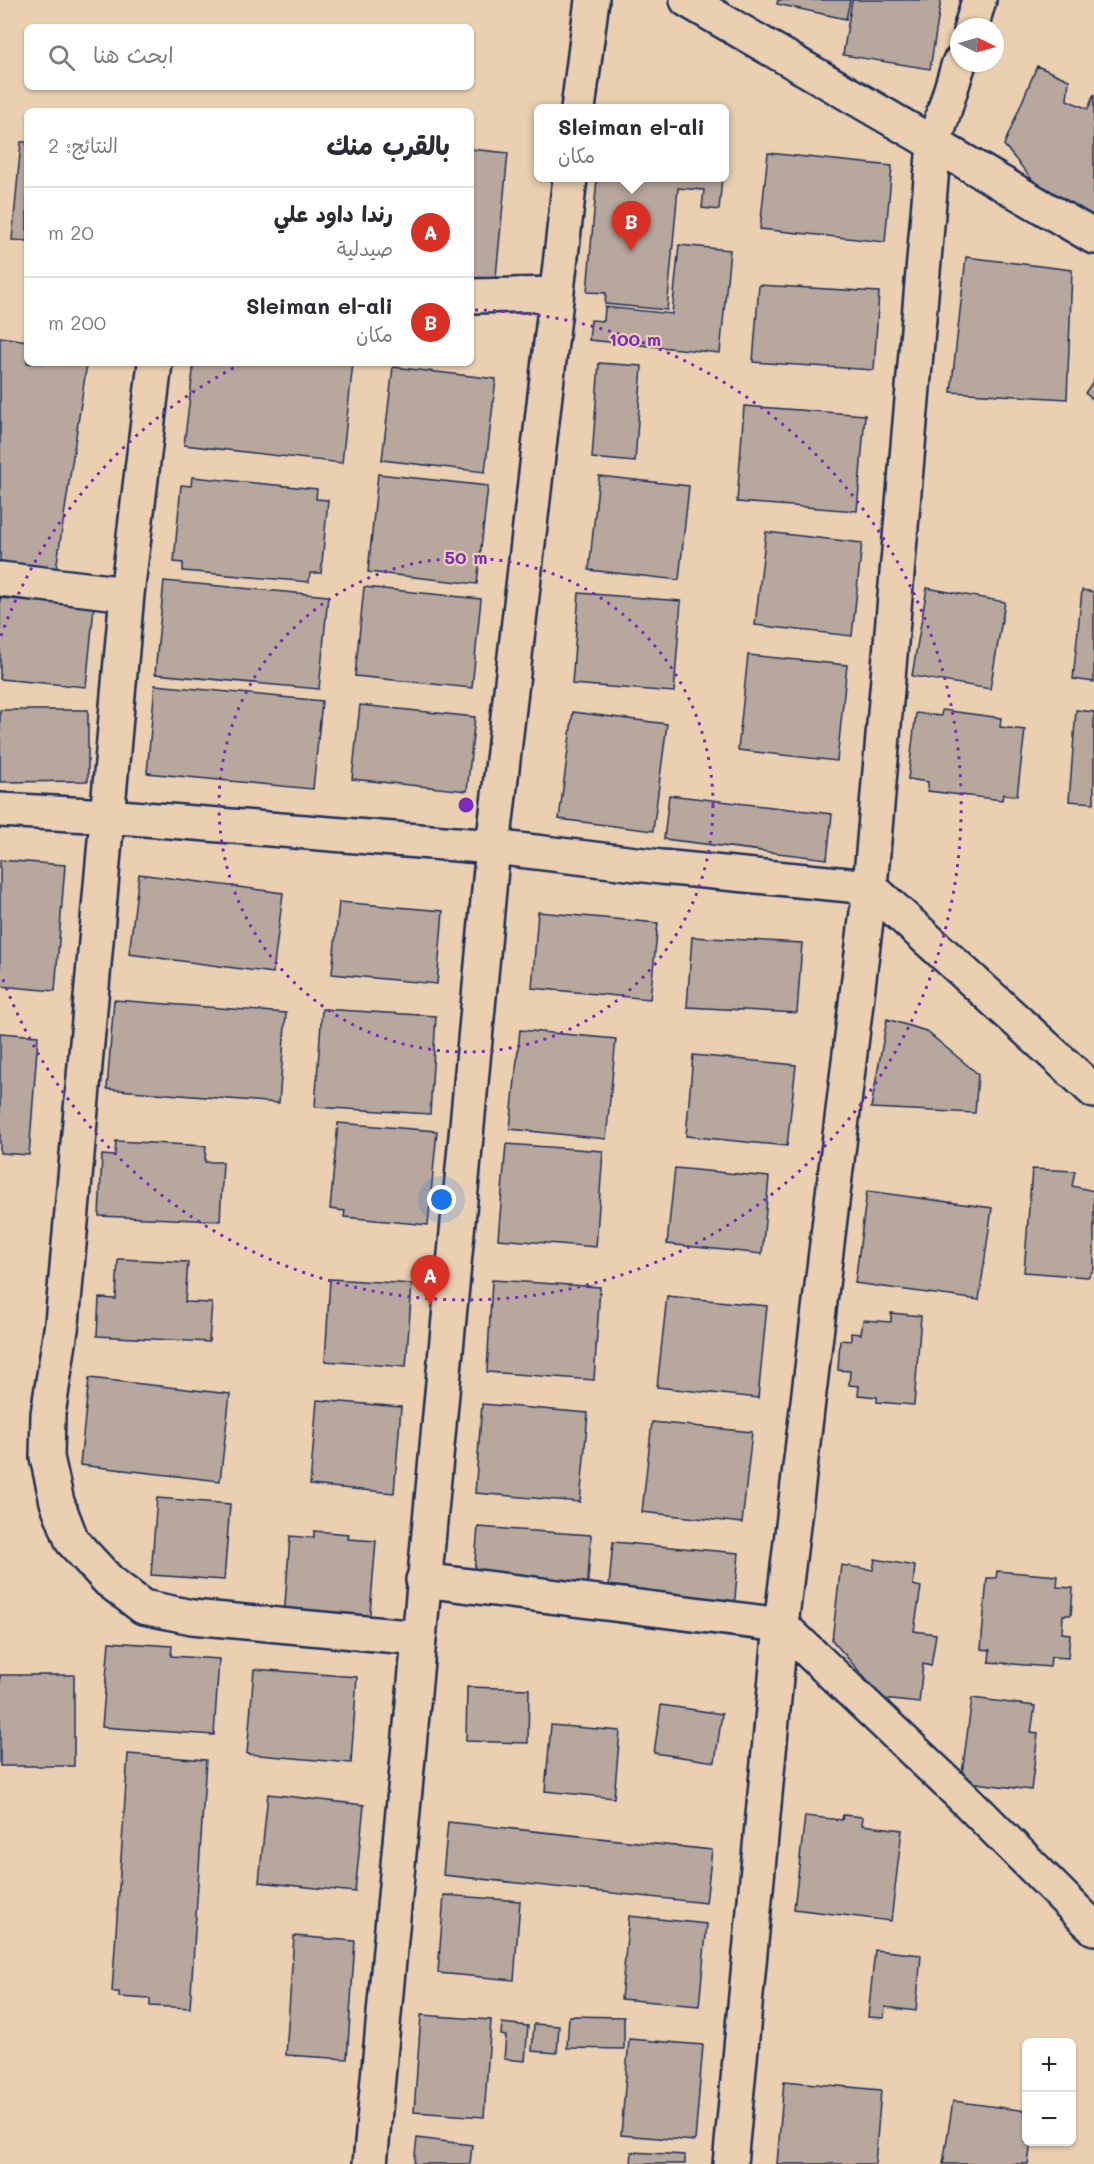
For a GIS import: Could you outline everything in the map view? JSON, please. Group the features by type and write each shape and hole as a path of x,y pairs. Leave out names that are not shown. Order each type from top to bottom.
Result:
{"street":[{"path":"579,104 592,0"},
{"path":"687,0 1094,237"},
{"path":"974,18 979,0"},
{"path":"730,2164 781,1625 870,886 934,144 956,72"},
{"path":"370,2164 493,847 569,182"},
{"path":"474,296 555,294"},
{"path":"155,366 127,594 62,1323 48,1414 47,1457 57,1502 72,1541 109,1581 143,1607 192,1617 419,1638"},
{"path":"0,579 127,594"},
{"path":"0,810 107,816 493,847 661,867 870,886 1094,1091"},
{"path":"423,1580 781,1625 969,1803 1094,1928"}],"building":[{"path":"778,0 850,0 846,19 777,4"},
{"path":"852,0 941,0 930,69 843,55"},
{"path":"1037,66 1069,80 1067,100 1088,109 1094,94 1094,218 1048,199 1004,145"},
{"path":"21,142 24,142 24,241 12,240"},
{"path":"474,149 508,153 495,287 474,284"},
{"path":"768,153 892,166 885,242 760,229"},
{"path":"597,182 722,182 719,210 702,208 704,190 678,188 667,310 605,304 606,293 587,292"},
{"path":"679,245 730,250 720,353 589,340 591,320 604,321 605,307 672,314"},
{"path":"966,257 1072,270 1067,399 951,392"},
{"path":"759,285 879,292 874,370 753,362"},
{"path":"0,337 24,341 24,366 87,366 55,576 0,568"},
{"path":"599,363 642,366 635,462 592,458"},
{"path":"194,366 353,366 342,463 184,445"},
{"path":"393,367 496,379 485,472 382,460"},
{"path":"1094,380 1094,400 1085,393"},
{"path":"744,406 865,415 857,511 737,502"},
{"path":"378,474 488,486 477,584 368,572"},
{"path":"599,476 689,486 679,580 589,570"},
{"path":"192,477 317,489 316,499 328,500 321,573 310,573 309,582 183,571 183,563 174,562 181,485 191,486"},
{"path":"766,532 862,543 852,636 755,625"},
{"path":"164,581 328,596 319,689 155,674"},
{"path":"364,587 481,599 472,688 355,676"},
{"path":"927,588 1005,602 990,689 912,676"},
{"path":"1082,590 1094,592 1094,682 1073,679"},
{"path":"579,593 681,601 674,692 572,684"},
{"path":"0,598 94,607 86,687 0,679"},
{"path":"748,655 847,665 837,761 738,750"},
{"path":"155,685 322,701 313,789 147,773"},
{"path":"360,705 475,717 467,791 352,779"},
{"path":"0,710 88,710 88,781 0,782"},
{"path":"942,710 1001,718 1000,727 1025,730 1017,796 1003,794 1002,800 928,791 928,782 908,779 916,713 941,716"},
{"path":"1076,710 1094,712 1094,803 1069,801"},
{"path":"573,712 667,724 653,831 559,819"},
{"path":"669,795 832,814 827,859 664,839"},
{"path":"0,860 65,865 55,991 0,986"},
{"path":"139,874 283,893 273,973 129,954"},
{"path":"339,902 443,911 437,984 332,974"},
{"path":"538,912 658,923 650,999 532,988"},
{"path":"692,937 802,943 797,1013 687,1007"},
{"path":"114,1000 286,1013 279,1103 107,1089"},
{"path":"322,1009 436,1016 430,1114 315,1107"},
{"path":"887,1019 926,1031 978,1074 975,1113 871,1108"},
{"path":"520,1030 616,1039 606,1139 510,1129"},
{"path":"0,1033 38,1036 29,1155 0,1153"},
{"path":"693,1055 796,1065 787,1146 686,1136"},
{"path":"338,1123 437,1131 428,1225 344,1217 345,1211 330,1209"},
{"path":"116,1141 206,1146 205,1162 223,1162 220,1221 99,1216 102,1155 115,1156"},
{"path":"506,1144 603,1151 596,1247 498,1239"},
{"path":"675,1168 769,1177 762,1254 667,1244"},
{"path":"1032,1169 1075,1171 1072,1186 1094,1191 1094,1269 1088,1277 1024,1272"},
{"path":"867,1191 992,1208 979,1300 855,1283"},
{"path":"118,1259 188,1262 185,1302 212,1303 209,1342 97,1336 99,1298 116,1299"},
{"path":"330,1279 412,1284 406,1367 325,1361"},
{"path":"492,1280 600,1287 594,1380 487,1372"},
{"path":"667,1296 767,1306 758,1398 657,1387"},
{"path":"891,1313 921,1316 914,1405 877,1402 877,1397 858,1395 859,1386 849,1385 850,1371 838,1370 840,1340 851,1341 851,1333 861,1334 863,1320 891,1322"},
{"path":"89,1378 230,1394 220,1481 80,1465"},
{"path":"317,1400 401,1407 394,1493 310,1485"},
{"path":"482,1404 588,1413 580,1502 475,1493"},
{"path":"652,1422 752,1432 742,1523 642,1512"},
{"path":"157,1498 230,1504 224,1580 151,1575"},
{"path":"478,1527 591,1535 587,1594 473,1585"},
{"path":"314,1531 349,1534 348,1539 376,1541 369,1625 284,1618 290,1536 314,1538"},
{"path":"613,1542 739,1553 734,1609 608,1598"},
{"path":"875,1559 915,1566 913,1585 921,1587 914,1631 936,1634 931,1666 923,1664 919,1703 883,1699 832,1640 841,1565 873,1570"},
{"path":"997,1571 1058,1576 1057,1587 1073,1588 1071,1615 1063,1615 1062,1633 1070,1634 1068,1658 1051,1657 1050,1667 989,1662 990,1650 981,1649 987,1578 996,1578"},
{"path":"109,1642 172,1646 171,1656 219,1659 214,1735 102,1727"},
{"path":"254,1669 357,1677 351,1763 247,1754"},
{"path":"0,1675 74,1675 74,1766 0,1766"},
{"path":"467,1687 529,1689 528,1743 466,1741"},
{"path":"972,1698 1035,1706 1031,1733 1038,1734 1031,1790 961,1781"},
{"path":"661,1705 722,1714 715,1762 654,1753"},
{"path":"551,1725 620,1731 614,1798 545,1791"},
{"path":"128,1754 206,1760 190,2008 150,2006 150,1999 119,1997 119,1992 112,1992"},
{"path":"268,1794 364,1805 355,1892 259,1882"},
{"path":"843,1815 863,1817 862,1825 902,1830 891,1921 794,1909 805,1816 842,1820"},
{"path":"448,1822 712,1850 706,1903 443,1875"},
{"path":"444,1895 520,1901 514,1980 438,1973"},
{"path":"629,1916 707,1924 699,2006 621,1999"},
{"path":"294,1936 355,1941 347,2059 286,2055"},
{"path":"875,1950 921,1955 916,2011 885,2007 884,2018 868,2017"},
{"path":"421,2015 491,2020 484,2117 414,2112"},
{"path":"569,2016 624,2017 624,2049 567,2048"},
{"path":"502,2023 528,2026 525,2061 504,2059 506,2036 501,2035"},
{"path":"534,2024 559,2026 557,2053 532,2051"},
{"path":"629,2039 703,2045 695,2141 621,2135"},
{"path":"784,2081 881,2090 875,2164 777,2164"},
{"path":"953,2101 1022,2110 1022,2146 1030,2146 1028,2164 943,2164"},
{"path":"417,2138 472,2145 470,2164 414,2164"},
{"path":"632,2152 685,2155 685,2164 631,2164"}],"place":[{"name":"Sleiman el-ali","path":"631,251"},
{"name":"رندا داود علي","path":"430,1305"}]}
